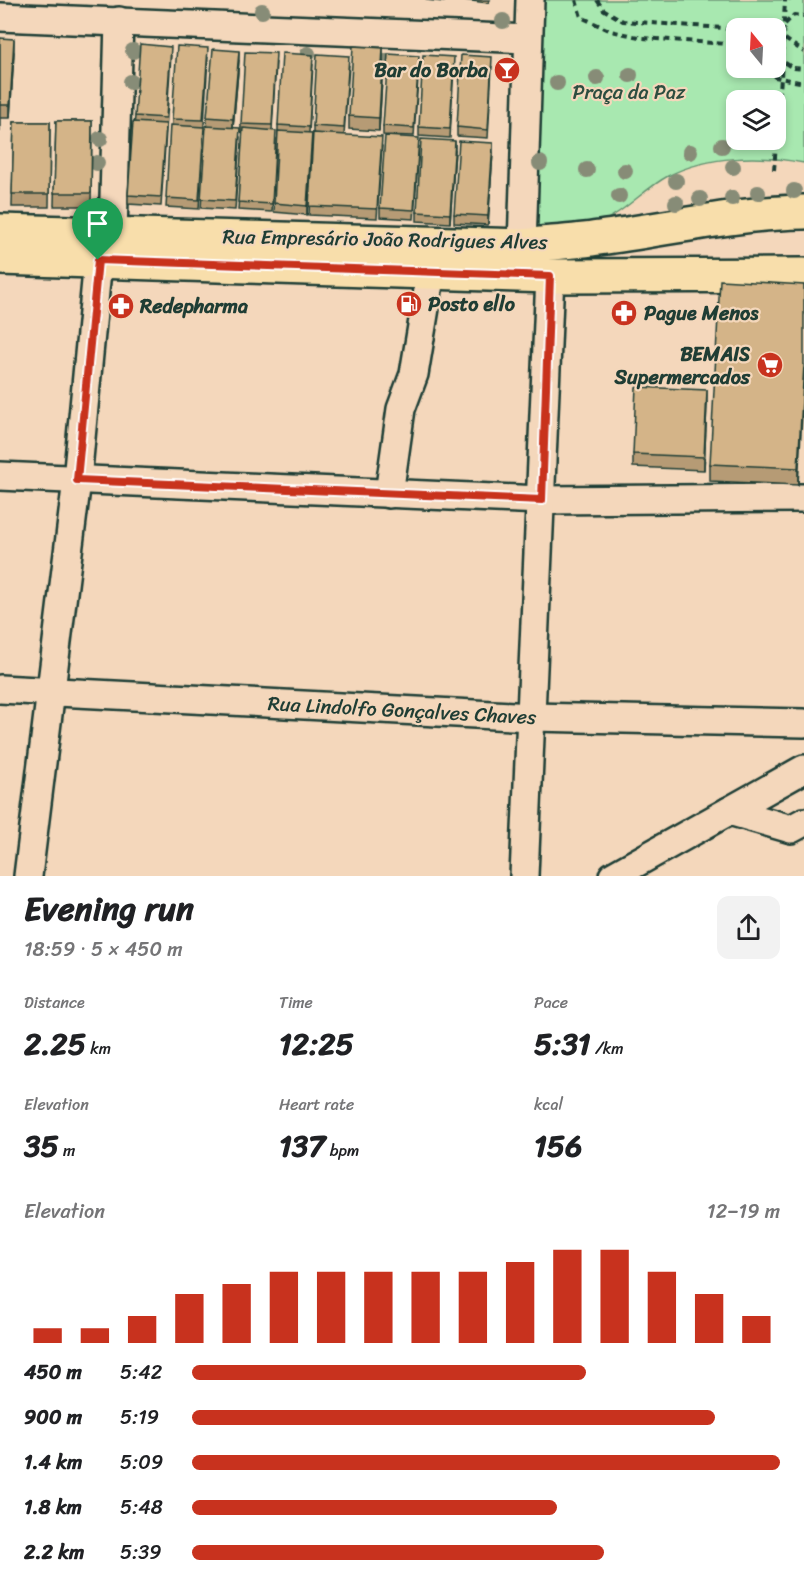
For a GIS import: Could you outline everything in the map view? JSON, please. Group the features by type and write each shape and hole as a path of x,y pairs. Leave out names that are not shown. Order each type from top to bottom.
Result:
{"main road":[{"name":"Rua Empresário João Rodrigues Alves","path":"0,258 106,246 522,246 597,239 714,219 804,212"},
{"name":"Rua Empresário João Rodrigues Alves","path":"0,231 106,246 431,272 550,276 804,275"}],"street":[{"path":"522,246 530,0"},
{"path":"0,17 51,9 119,21 528,39"},
{"path":"28,876 106,246 119,21"},
{"path":"389,494 401,409 414,374 431,272"},
{"path":"524,876 550,276"},
{"path":"0,476 542,500 804,498"},
{"name":"Rua Lindolfo Gonçalves Chaves","path":"0,689 532,717 804,723"},
{"path":"613,876 804,769"},
{"path":"729,811 791,829 804,822"}],"path":[{"path":"576,0 581,16 611,31 643,38 726,44"},
{"path":"597,0 603,9 623,21 726,30"},
{"path":"784,18 785,0"},
{"path":"786,23 794,15 804,16"},
{"path":"786,42 804,52"},
{"path":"786,64 793,69 804,69"},
{"path":"774,170 782,78 804,83"}],"green space":[{"name":"Praça da Paz","path":"543,0 804,0 804,163 753,158 700,164 668,176 617,213 599,223 531,237 538,4"}],"building":[{"path":"0,38 14,39 10,105 0,105"},
{"path":"140,44 171,47 166,118 135,116"},
{"path":"177,46 208,48 203,120 172,119"},
{"path":"353,46 383,48 379,118 349,116"},
{"path":"213,49 239,51 233,119 207,117"},
{"path":"245,52 276,53 272,125 241,124"},
{"path":"282,53 313,55 309,127 278,125"},
{"path":"317,54 349,56 344,128 313,126"},
{"path":"388,54 419,56 414,128 383,126"},
{"path":"423,55 454,57 450,129 419,127"},
{"path":"461,55 492,57 488,130 457,127"},
{"path":"56,121 92,121 91,193 54,193"},
{"path":"14,122 50,122 49,194 12,194"},
{"path":"133,122 166,124 161,197 128,195"},
{"path":"170,125 204,127 199,200 166,198"},
{"path":"206,126 240,128 235,201 201,199"},
{"path":"243,128 276,131 272,204 238,202"},
{"path":"278,131 312,133 307,206 274,203"},
{"path":"313,133 382,137 377,209 309,206"},
{"path":"385,136 419,138 414,210 380,208"},
{"path":"421,139 455,141 450,214 417,212"},
{"path":"459,141 493,143 488,216 454,214"},
{"path":"720,280 804,285 804,364 798,468 710,464"},
{"path":"636,387 707,390 704,457 633,454"}],"place":[{"name":"Bar do Borba","path":"507,70"},
{"name":"Posto ello","path":"409,304"},
{"name":"Redepharma","path":"121,306"},
{"name":"Pague Menos","path":"624,313"},
{"name":"BEMAIS Supermercados","path":"770,365"}],"route":[{"path":"98,260 550,276 542,500 77,480 98,260"}]}
